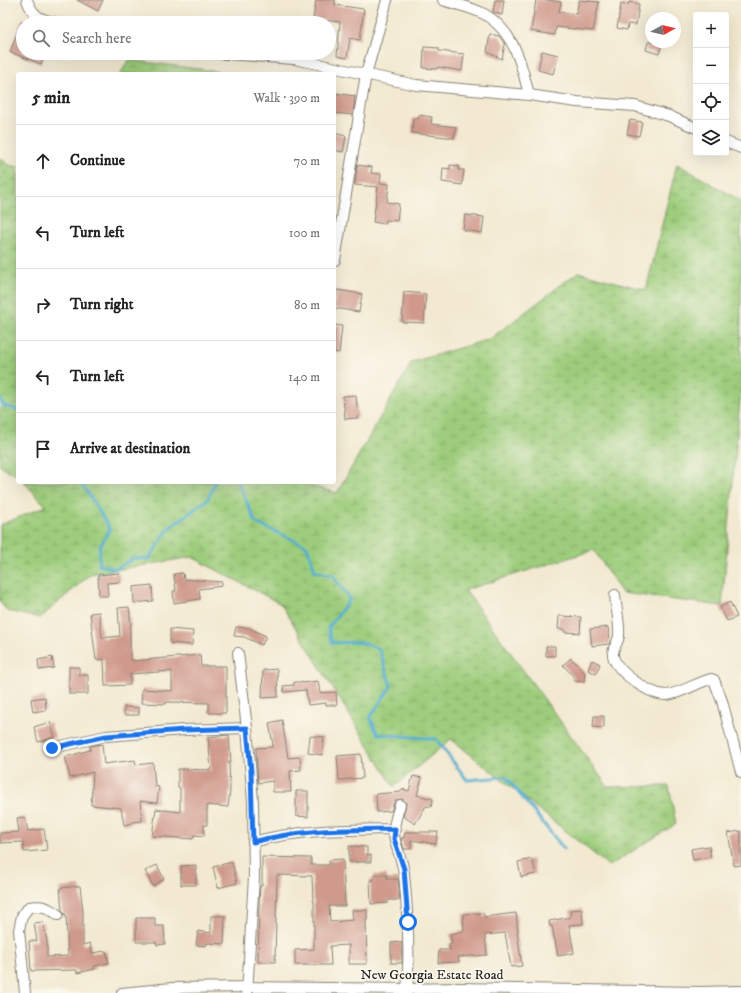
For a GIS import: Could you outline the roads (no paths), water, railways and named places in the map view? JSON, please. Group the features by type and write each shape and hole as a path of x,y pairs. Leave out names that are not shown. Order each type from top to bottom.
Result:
{"street":[{"path":"27,0 30,9 36,16"},
{"path":"336,254 366,74 387,0"},
{"path":"443,0 484,14 504,30 512,44 523,70 528,95"},
{"path":"298,60 344,71 366,74 416,85 528,95 577,102 635,106 669,116 693,127"},
{"path":"729,143 741,148"},
{"path":"615,595 619,635 613,653 614,660 631,679 644,687 665,695 689,688 704,681 711,679 714,680 722,701 741,772"},
{"path":"238,653 251,772 254,877 247,990"},
{"path":"52,748 106,736 184,730 247,728"},
{"path":"400,805 394,823 394,839 404,869 406,892 409,952 407,991"},
{"path":"253,842 288,835 327,830 395,829"},
{"path":"25,993 19,930 22,916 29,907 39,905 48,907 58,915"},
{"name":"New Georgia Estate Road","path":"122,993 247,990 407,991 457,988 628,992 741,991"}],"waterway":[{"path":"0,399 4,406 16,409"},
{"path":"82,484 110,529 100,546 99,565 116,569 134,558 149,559 169,528 208,499 214,484"},
{"path":"239,484 256,523 307,546 315,571 332,575 350,599 328,628 332,643 360,642 379,649 391,686 370,718 378,734 436,739 467,780 506,777 564,849"}]}
